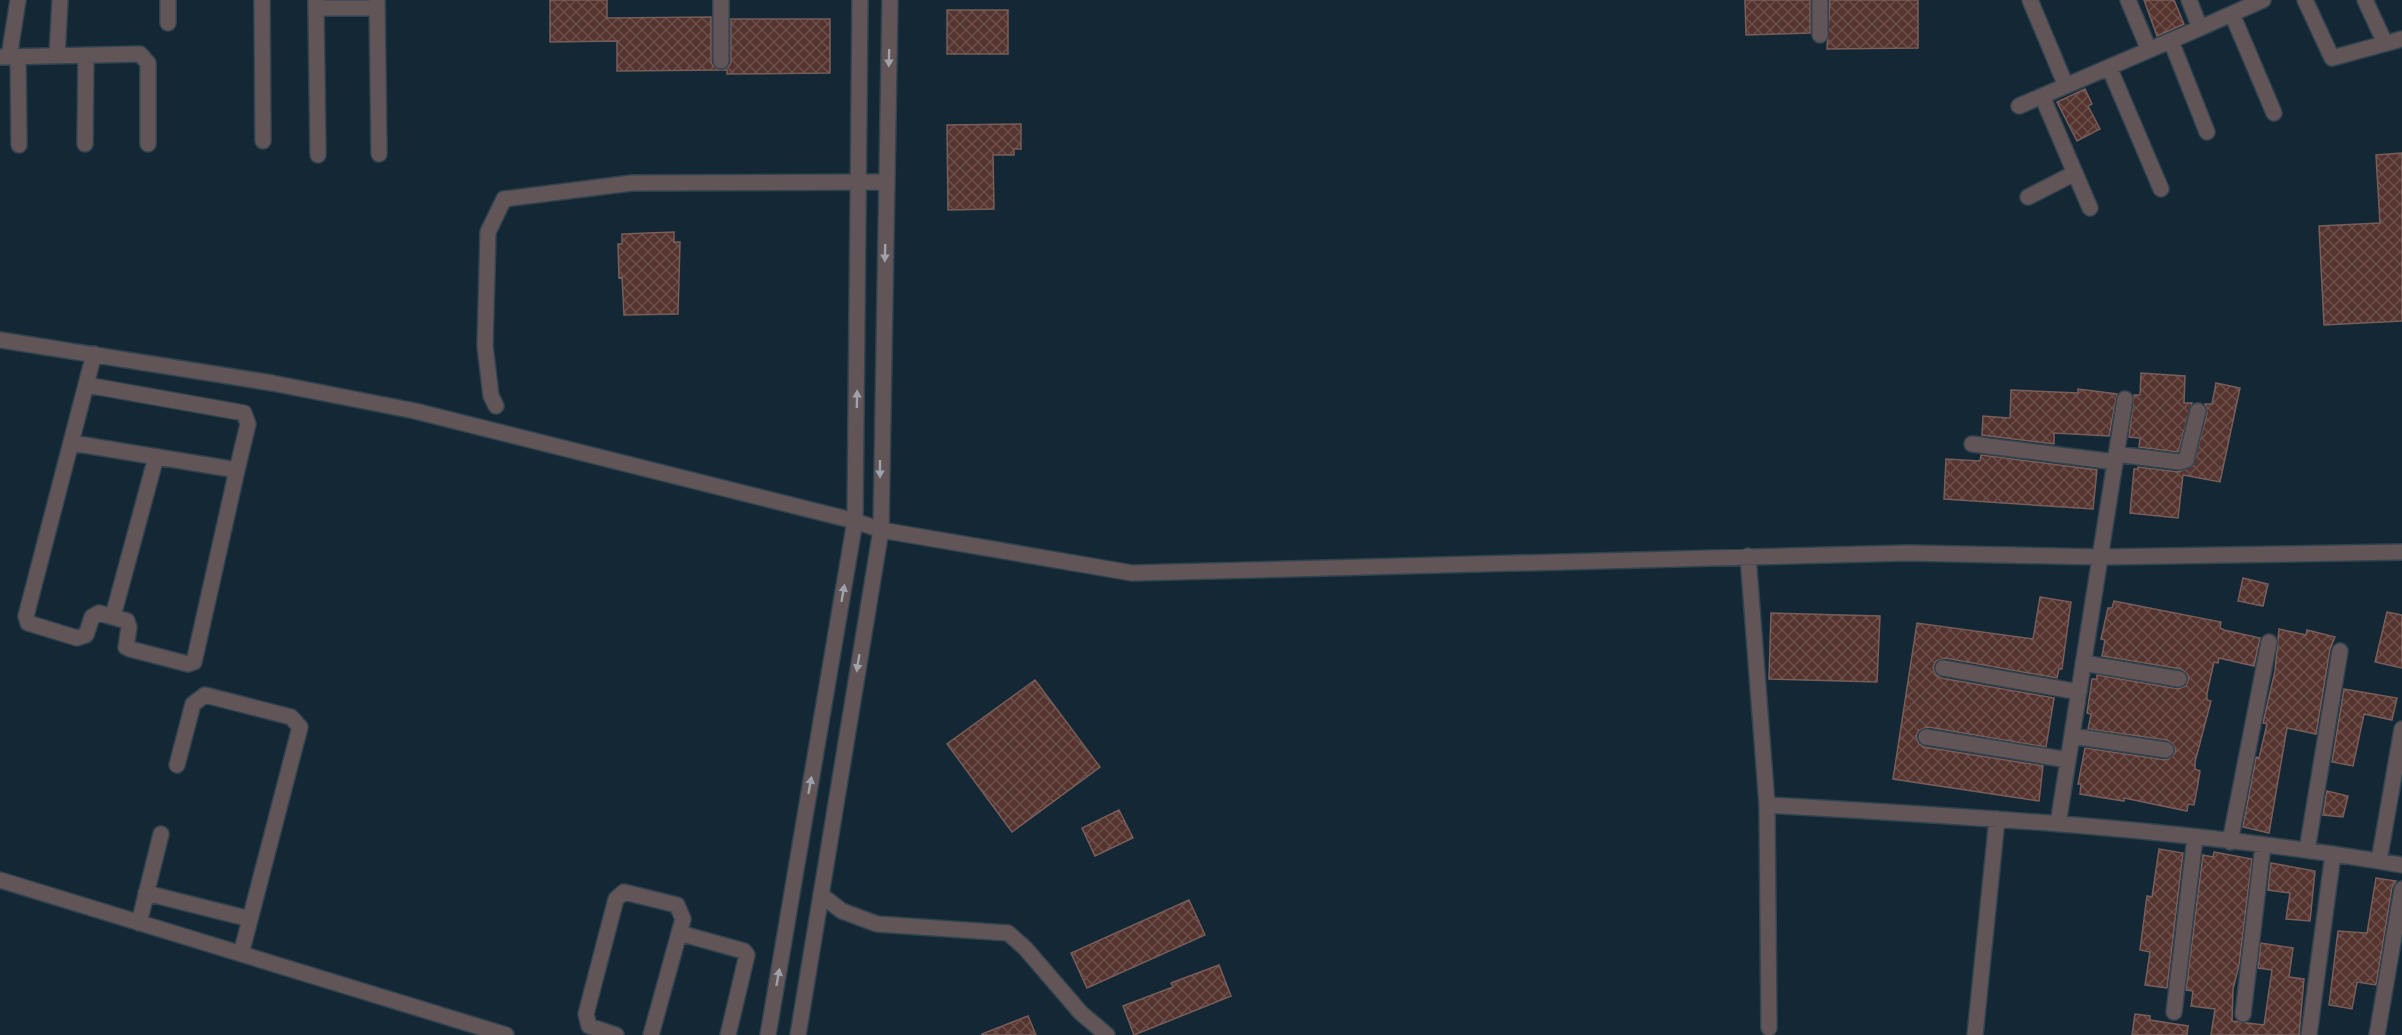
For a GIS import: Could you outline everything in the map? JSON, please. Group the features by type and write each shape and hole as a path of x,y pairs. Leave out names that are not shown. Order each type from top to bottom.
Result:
{"street":[{"path":"18,0 9,57 20,145"},
{"path":"57,56 60,0"},
{"path":"168,0 168,23"},
{"path":"262,0 263,141"},
{"path":"721,0 721,61"},
{"path":"768,1035 855,521 861,185 860,0"},
{"path":"798,1035 881,530 890,0"},
{"path":"1820,0 1820,35"},
{"path":"2030,0 2066,86"},
{"path":"2128,0 2149,50"},
{"path":"2189,0 2200,28"},
{"path":"2019,106 2263,0"},
{"path":"2305,0 2332,58 2402,39"},
{"path":"2365,0 2385,43"},
{"path":"318,155 316,4 377,4 379,154"},
{"path":"2232,14 2274,113"},
{"path":"2171,41 2207,132"},
{"path":"9,57 140,54 148,63 148,144"},
{"path":"85,144 86,55"},
{"path":"2109,67 2161,189"},
{"path":"2042,96 2090,208"},
{"path":"2028,197 2075,173"},
{"path":"496,406 491,396 485,346 488,232 504,199 632,183 861,185 886,182"},
{"path":"0,340 272,383 415,411 855,521 881,530 1132,573 1908,553 2100,557 2402,552"},
{"path":"87,385 244,413 248,424 194,662 188,664 126,647 129,627 127,621 113,616 96,614 92,617 86,635 77,638 28,623 26,616 94,354"},
{"path":"2058,824 2125,399"},
{"path":"1972,444 2179,462 2186,459 2198,411"},
{"path":"72,443 237,470"},
{"path":"113,616 156,458"},
{"path":"1748,556 1767,805 1769,1029"},
{"path":"2230,842 2269,642"},
{"path":"2307,850 2340,651"},
{"path":"2083,663 2180,679"},
{"path":"1943,668 2079,692"},
{"path":"177,765 193,704 205,695 291,717 300,727 240,954"},
{"path":"2379,861 2402,729"},
{"path":"2072,736 2166,750"},
{"path":"1926,737 2068,760"},
{"path":"1767,805 2058,824 2307,850 2402,865"},
{"path":"1975,1035 1997,819"},
{"path":"139,923 160,834"},
{"path":"2175,1012 2195,838"},
{"path":"2243,1014 2263,845"},
{"path":"2309,1035 2333,854"},
{"path":"0,880 506,1035"},
{"path":"2377,1035 2402,888"},
{"path":"616,1035 589,1026 586,1014 616,899 624,892 677,905 683,919 651,1035"},
{"path":"146,893 249,919"},
{"path":"820,895 842,911 877,924 1008,933 1025,948 1081,1013 1107,1035"},
{"path":"679,933 744,951 747,955 728,1035"}],"building":[{"path":"550,0 607,0 607,18 711,17 711,62 720,70 617,71 617,41 550,42"},
{"path":"1745,0 1810,0 1810,33 1746,35"},
{"path":"1830,0 1918,0 1918,48 1827,49"},
{"path":"2144,0 2174,0 2184,24 2157,36"},
{"path":"947,10 1008,10 1008,54 947,54"},
{"path":"731,19 830,19 830,73 727,74 727,70 722,70 731,62"},
{"path":"2085,89 2092,104 2088,106 2100,129 2077,141 2057,102"},
{"path":"1021,124 1021,149 1014,149 1014,155 993,155 994,209 948,210 947,125"},
{"path":"2402,153 2402,321 2324,325 2319,226 2380,223 2376,155"},
{"path":"674,232 674,242 680,242 678,314 624,315 622,277 619,278 618,244 622,244 622,234"},
{"path":"2141,373 2185,376 2184,403 2192,403 2178,452 2139,447 2140,438 2129,437 2134,395 2140,395"},
{"path":"2216,383 2240,388 2220,482 2183,475 2178,518 2130,513 2134,469 2138,467 2178,472 2193,466 2207,413 2205,404 2212,404"},
{"path":"2078,389 2117,394 2109,436 2054,433 2054,444 1982,435 1983,416 2010,418 2011,390 2078,393"},
{"path":"1981,455 2097,470 2093,509 1944,499 1946,459 1980,461"},
{"path":"2243,578 2268,584 2263,606 2238,601"},
{"path":"2040,597 2071,602 2062,669 2059,669 2057,678 1945,658 1936,661 1933,667 1936,675 1941,678 2054,698 2046,747 1928,727 1919,730 1916,736 1919,744 1924,747 2043,766 2039,801 1893,779 1917,623 2033,639"},
{"path":"2114,601 2221,622 2220,628 2224,630 2260,638 2254,666 2219,658 2218,663 2214,662 2207,693 2207,700 2211,701 2195,762 2195,769 2200,771 2197,789 2194,805 2188,804 2187,811 2124,798 2124,801 2080,794 2081,784 2078,784 2085,748 2165,760 2173,756 2176,751 2172,743 2167,740 2088,729 2091,714 2087,713 2092,679 2097,679 2097,675 2178,689 2186,686 2188,681 2188,675 2181,669 2102,656 2105,640 2101,639 2108,608 2112,608"},
{"path":"2387,612 2402,615 2402,668 2375,662"},
{"path":"1771,613 1880,616 1877,682 1769,679"},
{"path":"2279,629 2306,635 2307,630 2335,637 2330,649 2316,734 2287,728 2269,833 2243,827 2256,757 2259,758 2267,724 2263,723 2275,671"},
{"path":"1035,680 1100,767 1012,832 947,744"},
{"path":"2344,689 2397,698 2392,720 2364,714 2353,766 2332,762"},
{"path":"2327,791 2348,796 2343,817 2323,815"},
{"path":"1119,810 1133,838 1095,856 1082,828"},
{"path":"2159,849 2183,853 2167,988 2145,985 2150,952 2140,950 2147,896 2152,897"},
{"path":"2214,852 2252,859 2239,965 2233,989 2232,1021 2264,1025 2272,970 2258,968 2261,943 2293,948 2289,977 2304,979 2299,1035 2211,1035 2215,1009 2191,1006 2193,991 2186,990 2203,855 2213,857"},
{"path":"2271,863 2315,871 2310,921 2286,919 2290,893 2268,890"},
{"path":"2376,878 2396,881 2392,887 2376,985 2357,982 2352,1009 2329,1005 2338,931 2367,933"},
{"path":"1189,900 1205,935 1087,988 1071,953"},
{"path":"1219,965 1231,996 1134,1035 1123,1006 1173,987 1171,983"},
{"path":"2135,1014 2150,1016 2150,1020 2188,1026 2187,1035 2132,1035"},
{"path":"1028,1016 1036,1035 982,1035 982,1034"}]}
